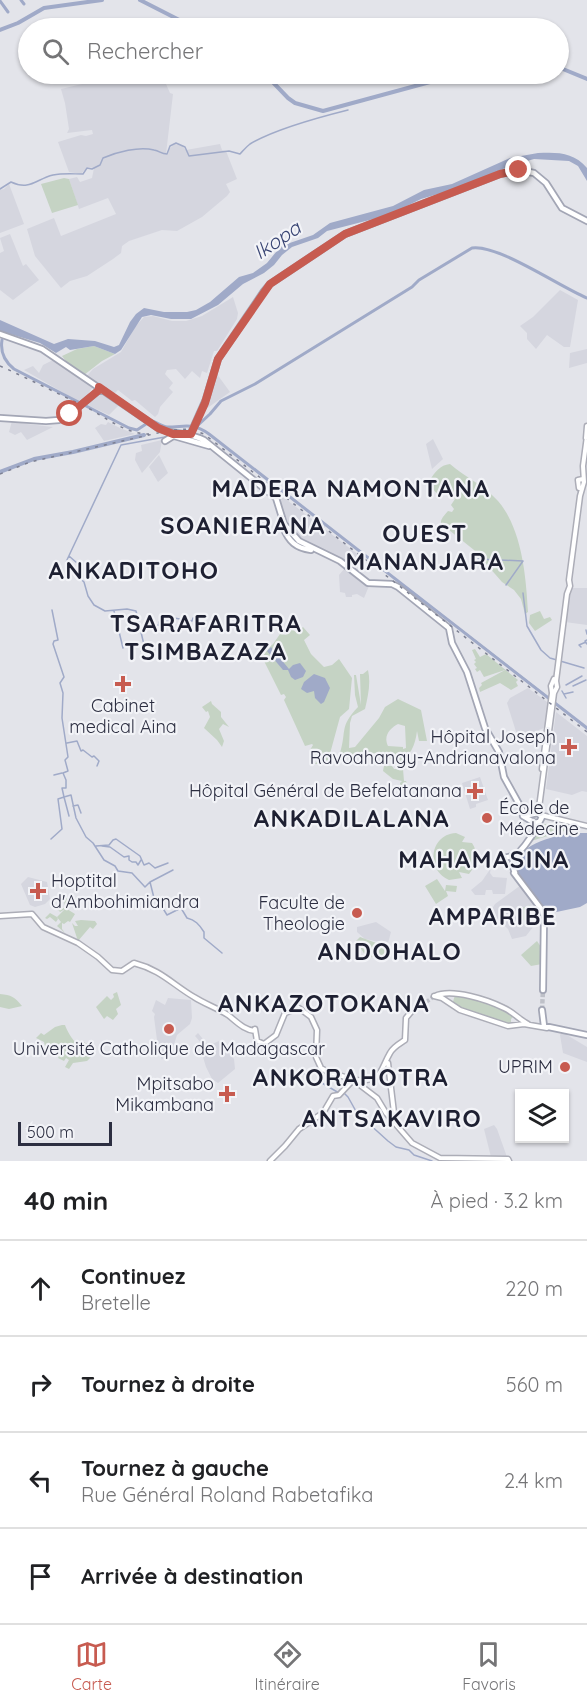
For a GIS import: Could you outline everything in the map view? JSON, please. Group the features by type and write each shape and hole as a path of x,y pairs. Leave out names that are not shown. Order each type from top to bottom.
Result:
{"main road":[{"path":"191,434 208,394 218,359 264,291 270,284 345,234 513,170 538,176 546,183 562,208 587,221"},
{"path":"0,334 39,348 158,428 170,433 191,434 206,441 274,501 293,540 299,545 340,561 368,583 392,584 398,587 448,627 454,646 467,672 485,728 499,752 505,780 524,813 541,814 587,827"},
{"path":"0,418 56,420 70,414 97,389"},
{"path":"97,389 105,392 150,426 173,436"},
{"path":"581,482 587,426"},
{"path":"165,441 173,436 191,434"},
{"path":"510,862 526,842 537,808 587,436"},
{"path":"299,545 339,563 369,584 390,585 398,589 446,627 466,674 483,726 497,750 504,780 521,814 539,822 549,820 587,827"},
{"path":"510,862 528,842 542,818 539,808 552,701"},
{"path":"510,862 545,918 543,990"},
{"path":"0,915 30,913 47,930 78,943 112,970 122,971 134,963 167,976 192,996 228,1015 246,1029 254,1030 258,1042 265,1044 276,1035 284,1014 295,1008 302,1009 311,1017 316,1026 316,1057 321,1068 328,1072 364,1081 375,1078 386,1066"},
{"path":"441,996 461,1010 507,1026 543,1025"},
{"path":"433,997 475,997 505,1008 524,1021"},
{"path":"542,1010 543,1025"},
{"path":"391,1118 387,1060 392,1050 405,1040 406,1018 411,1012"},
{"path":"518,1025 515,1020 587,1035"},
{"path":"270,1161 299,1129 323,1113 333,1096 339,1095 353,1080"},
{"path":"353,1080 377,1098 386,1113 412,1143 440,1158 509,1160"}],"shaded area":[{"path":"82,84 166,84 170,93 173,94 166,154 175,144 186,150 220,144 222,150 226,151 237,179 226,184 230,192 202,217 177,231 162,230 129,241 122,246 121,253 113,259 87,276 70,281 61,288 35,256 27,229 54,218 61,236 116,214 108,198 79,209 69,179 77,177 80,182 92,178 94,168 87,167 81,174 69,172 58,142 93,134 92,130 67,133 69,129 61,89"},
{"path":"9,184 24,224 0,233 0,190"},
{"path":"10,234 23,266 26,264 39,280 13,300 0,290 0,253 4,251 0,238"},
{"path":"560,290 578,300 570,347 564,347 547,335 536,349 520,326 533,317"},
{"path":"233,297 238,313 237,319 217,351 214,351 207,373 202,371 200,378 192,371 185,379 176,369 167,370 165,374 173,383 169,388 173,392 155,417 135,400 132,401 118,390 113,395 86,377 93,369 121,352 135,327 144,317 153,316 172,321 186,321 202,316"},
{"path":"587,349 587,363 569,368 570,353"},
{"path":"55,359 93,387 81,403 24,370 33,366 39,373 43,365"},
{"path":"214,370 230,392 206,409 204,408"},
{"path":"102,391 120,404 109,415 85,404"},
{"path":"12,421 53,427 27,440 21,432 15,435 9,432"},
{"path":"108,422 135,434 104,441 95,428 101,424 106,425"},
{"path":"433,439 443,459 432,469 426,444"},
{"path":"162,440 160,452 142,473 135,460 136,453 142,451 141,445"},
{"path":"159,455 168,473 158,482 149,467"},
{"path":"283,497 360,556 350,567 298,539 286,526 279,502"},
{"path":"345,568 359,581 369,586 364,598 357,594 346,597 345,593 340,592 339,575"},
{"path":"573,588 587,588 587,625 565,622 569,591"},
{"path":"528,688 547,702 546,724 544,728 518,738 507,703 510,698"},
{"name":"Hôpital Joseph Ravoahangy-Andrianavalona","path":"556,712 587,736 587,792 582,791 572,795 546,789"},
{"name":"Hôpital Général de Befelatanana","path":"480,777 488,800 470,809 462,783"},
{"path":"491,868 490,873 493,877 507,878 505,894 493,894 492,890 486,890 485,895 475,895 471,890 482,881"},
{"path":"28,877 47,882 50,899 45,904 35,907 30,905 21,884"},
{"path":"521,885 542,914 542,922 533,927 526,936 512,939 508,929 490,912 495,904"},
{"path":"376,922 391,932 387,947 380,942 365,939 357,932 357,927"},
{"name":"Université Catholique de Madagascar","path":"168,998 191,1000 192,1018 190,1024 177,1035 171,1054 165,1054 162,1060 158,1048 155,1014 152,1011 156,1000 165,1005"},
{"path":"562,1032 587,1047 587,1062 563,1053 560,1035"},
{"path":"198,1033 207,1044 219,1041 234,1059 235,1069 218,1083 212,1079 206,1067 202,1044 195,1036"},
{"path":"494,1125 507,1157 491,1157 484,1129"}],"green space":[{"path":"64,178 69,179 78,205 52,213 41,184"},
{"path":"94,346 115,354 84,375 70,366 62,356 77,349"},
{"path":"450,464 493,496 513,525 524,568 528,612 525,614 521,599 514,590 502,582 474,550 449,530 444,534 441,531 442,519 448,511 452,512 454,509 451,505 455,499 449,491 439,496 432,488 430,480 441,467"},
{"path":"540,611 544,619 550,617 552,620 535,631 529,623 530,615"},
{"path":"303,627 310,635 304,640 311,654 324,667 332,665 339,659 352,678 349,709 340,717 330,759 322,764 315,764 318,760 310,750 313,745 305,746 284,700 286,697 284,694 281,695 261,655 280,634 286,635 292,629 297,633"},
{"path":"475,649 480,657 486,654 518,680 516,682 518,686 511,690 500,683 480,692 481,683 505,670 484,677 480,670 477,672 475,669 477,668 474,660 476,659 472,650"},
{"path":"368,670 367,699 365,709 352,716 349,748 355,747 385,707 398,699 421,710 427,741 419,741 417,731 412,750 397,763 376,753 342,757 340,753 346,724 358,707 354,675 356,675 361,705 360,674","holes":["398,724 405,726 406,748 388,746 386,739 390,730"]},
{"path":"211,701 221,712 221,717 229,727 223,724 219,729 224,741 222,747 204,728 210,717 208,711 206,712 202,707"},
{"path":"384,766 403,769 404,781 409,789 407,792 409,798 398,798 401,796 400,783 402,781 393,779 383,771"},
{"path":"541,824 548,824 571,829 531,841"},
{"path":"456,833 465,837 462,842 472,843 476,851 476,858 469,874 459,872 462,878 449,880 436,869 434,853 441,839"},
{"path":"437,879 445,891 446,885 457,886 456,892 446,891 448,896 436,904 425,886"},
{"path":"67,898 67,909 75,914 70,922 62,923 65,933 57,926 61,922 57,917 65,909 60,912 56,907 60,905 62,909 65,907 64,900"},
{"path":"530,905 540,918 538,924 533,926 527,924 520,916 522,908"},
{"path":"50,913 58,919 56,922 50,917 45,918"},
{"path":"75,921 95,921 97,924 93,929 90,927 78,941 72,923 78,926"},
{"path":"360,937 379,944 389,950 389,954 367,958 356,941"},
{"path":"537,941 543,950 542,964 531,966 521,955"},
{"path":"117,992 121,1005 116,1009 118,1014 113,1020 107,1016 104,1019 96,1007 107,996 111,1000 114,997 113,994"},
{"path":"0,994 12,997 22,1006 9,1009 0,1007"},
{"path":"455,995 478,999 501,1007 514,1016 511,1024 508,1026 483,1018 452,1005"},
{"path":"65,1025 77,1044 82,1041 89,1045 93,1055 87,1061 73,1063 69,1069 65,1067 69,1060 66,1058 64,1061 58,1058 60,1054 36,1038 41,1033 44,1035"}],"water":[{"path":"538,153 558,153 577,159 587,168 587,181 578,166 569,161 534,159 510,166 455,189 421,199 389,215 327,231 318,238 292,247 264,273 243,284 218,305 191,319 171,319 151,315 142,317 121,350 115,354 94,346 70,350 66,347 56,353 40,343 0,331 0,320 54,344 68,339 95,341 114,347 119,345 130,322 144,308 164,312 196,310 210,302 239,277 253,273 267,263 281,246 313,235 330,223 393,206 424,190 452,184 510,158"},
{"path":"271,647 289,669 300,663 306,671 303,677 295,680 288,670 283,670 267,651"},
{"path":"314,674 325,678 330,688 321,704 315,698 314,691 307,693 301,689 304,682"},
{"path":"587,833 587,903 580,907 547,914 515,869 515,860 521,853 538,842 568,834"}],"waterway":[{"path":"21,0 24,4"},
{"path":"27,18 44,8 102,0"},
{"path":"140,0 175,18"},
{"path":"0,1 8,12"},
{"path":"0,30 18,23"},
{"path":"569,72 587,79"},
{"path":"275,84 295,103 323,111 423,84"},
{"path":"0,189 11,182 28,185 53,175 83,174 87,168 92,169 100,165 103,158 128,150 148,149 167,154 170,146 176,143 185,147 189,156 229,151 240,154 250,144 272,133 348,110"},
{"path":"196,427 221,401 255,384 472,248 483,249 513,259 587,298"},
{"path":"2,340 4,356 14,369 129,428 137,430 146,424"},
{"path":"149,420 167,427 193,427 209,434 587,728"},
{"name":"Ikopa","path":"0,472 34,459 144,435"},
{"path":"66,562 121,445 165,437"},
{"path":"69,556 77,563 78,567 73,569 74,573 84,582 88,596 94,605 105,611 127,609 136,611 140,628 159,625 159,622 173,621 174,618 192,621 193,618 203,616"},
{"path":"478,559 523,561"},
{"path":"506,585 523,561"},
{"path":"380,567 549,698"},
{"path":"523,593 527,626 541,650 550,658 584,668"},
{"path":"52,610 58,640 53,644 64,677 60,683 63,693 62,718 68,757 65,760 68,771 63,773 66,780 66,788 62,788 64,797 71,795 76,818 86,837 93,843 104,860 115,866 118,871 132,873 145,887 150,882 154,898 156,897 167,915 181,908 187,918 195,921 204,932 204,938 222,953"},
{"path":"114,611 123,648"},
{"path":"140,628 145,649 141,651"},
{"path":"586,630 587,634"},
{"path":"587,640 585,641 587,644"},
{"path":"581,647 579,645 586,642"},
{"path":"566,685 582,676"},
{"path":"573,686 586,680"},
{"path":"562,691 566,698"},
{"path":"564,694 573,692"},
{"path":"555,703 587,729"},
{"path":"67,743 77,741 81,751 94,756 99,761 97,766"},
{"path":"54,775 62,773"},
{"path":"51,839 62,829 58,799 64,797 69,816"},
{"path":"73,806 78,805 81,813"},
{"path":"96,846 109,845 116,839 140,856 144,865 149,863 155,868 168,863"},
{"path":"102,846 110,847 124,857 129,856 129,860 138,865 141,860"},
{"path":"150,882 173,870"},
{"path":"301,1068 309,1080"},
{"path":"288,1075 294,1078 304,1073"},
{"path":"306,1082 322,1083 339,1093"},
{"path":"344,1093 357,1113 388,1141 396,1147 409,1150 414,1155 432,1161"}],"tunnel":[{"path":"542,1010 543,990"},
{"path":"411,1012 432,998"}],"railway":[{"path":"0,366 130,431 149,434"},
{"path":"0,474 30,462 171,430 189,429 204,434 587,732"}],"place":[{"name":"Cabinet medical Aina","path":"123,684"},
{"name":"Hôpital Joseph Ravoahangy-Andrianavalona","path":"569,747"},
{"name":"Hôpital Général de Befelatanana","path":"475,791"},
{"name":"École de Médecine","path":"487,818"},
{"name":"Hoptital d'Ambohimiandra","path":"38,891"},
{"name":"Faculte de Theologie","path":"357,913"},
{"name":"Université Catholique de Madagascar","path":"169,1029"},
{"name":"UPRIM","path":"565,1067"},
{"name":"Mpitsabo Mikambana","path":"227,1094"}],"district":[{"name":"MADERA NAMONTANA","path":"351,489"},
{"name":"SOANIERANA","path":"243,526"},
{"name":"OUEST MANANJARA","path":"425,548"},
{"name":"ANKADITOHO","path":"134,571"},
{"name":"TSARAFARITRA TSIMBAZAZA","path":"206,638"},
{"name":"ANKADILALANA","path":"352,819"},
{"name":"MAHAMASINA","path":"484,860"},
{"name":"AMPARIBE","path":"493,917"},
{"name":"ANDOHALO","path":"390,952"},
{"name":"ANKAZOTOKANA","path":"324,1004"},
{"name":"ANKORAHOTRA","path":"351,1078"},
{"name":"ANTSAKAVIRO","path":"392,1119"}],"route":[{"path":"70,414 99,390 99,387 158,428 173,434 190,435 205,403 218,359 270,284 347,233 469,188 500,174 519,170"}]}
